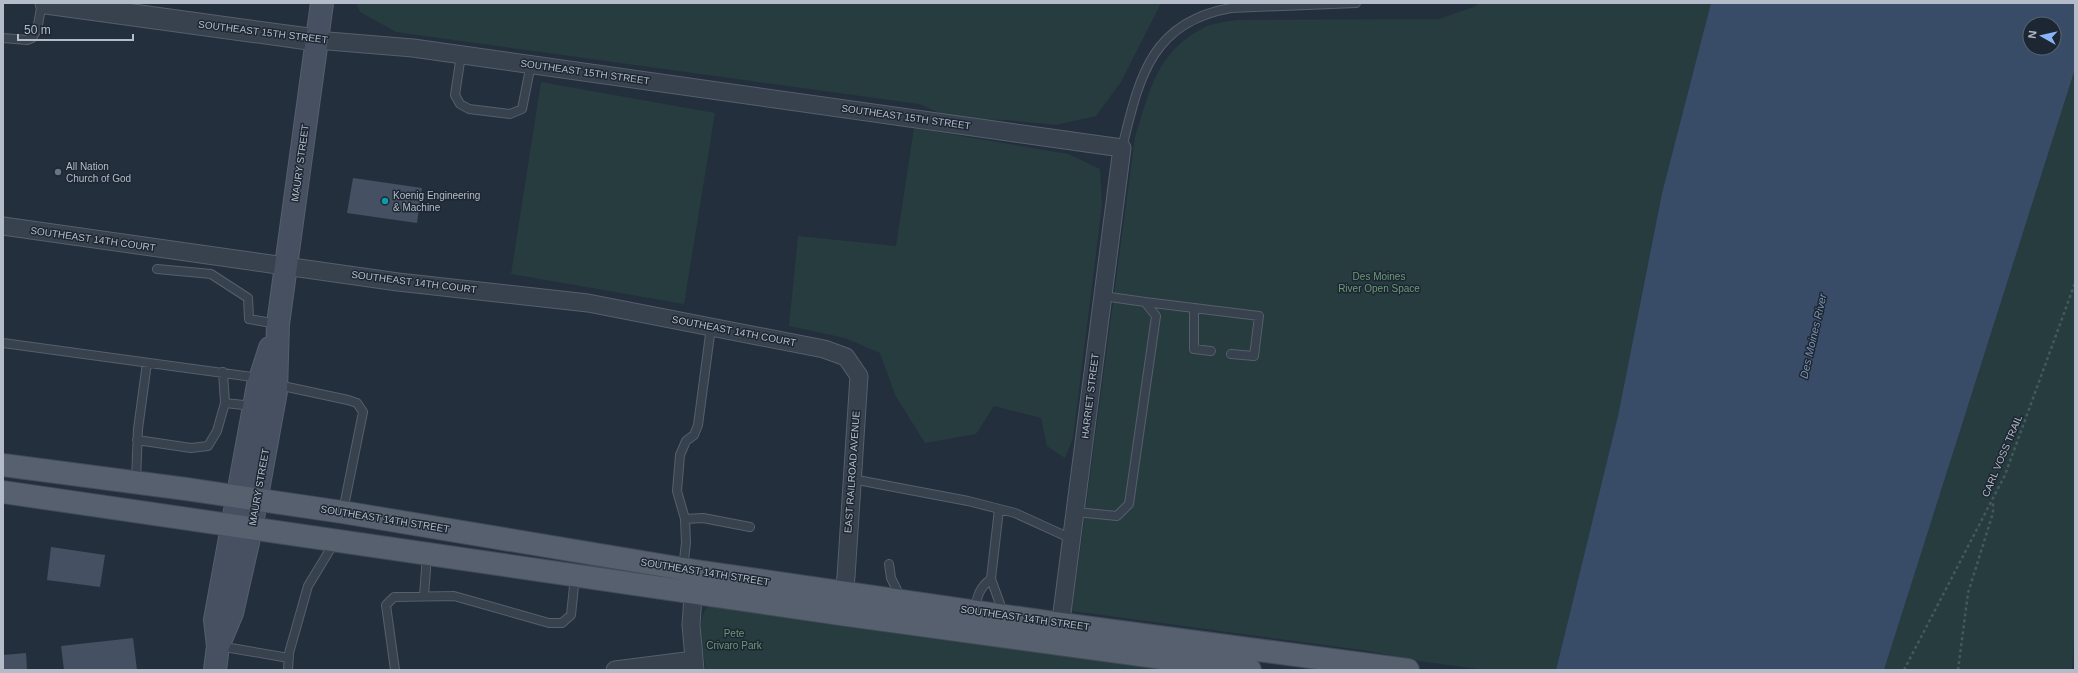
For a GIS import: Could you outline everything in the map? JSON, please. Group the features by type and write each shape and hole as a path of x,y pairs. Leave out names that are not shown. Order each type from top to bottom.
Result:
{"main road":[{"name":"MAURY STREET","path":"215,670 218,646 215,620 242,528 268,382 278,324 322,3"},
{"name":"MAURY STREET","path":"247,498 254,406 268,382"},
{"name":"SOUTHEAST 14TH STREET","path":"3,465 136,482 342,512 690,577 840,614 1367,664 1408,670"},
{"name":"SOUTHEAST 14TH STREET","path":"3,492 575,576 690,577 844,592 1004,615 1059,634 1250,670"}],"street":[{"name":"SOUTHEAST 15TH STREET","path":"46,3 316,40 413,48 1122,148"},
{"name":"HARRIET STREET","path":"1059,634 1122,148"},
{"name":"SOUTHEAST 14TH COURT","path":"3,226 398,282 588,303 824,349"},
{"name":"EAST RAILROAD AVENUE","path":"824,349 846,357 859,376 844,592 840,614"},
{"path":"615,670 695,665 690,625 690,577"}],"lane":[{"path":"3,38 27,40 32,38 37,30 42,3"},
{"path":"1122,148 1137,91 1148,64 1166,38 1191,19 1210,12 1231,8 1356,3"},
{"path":"462,55 455,95 460,104 468,109 510,114 522,109 531,64"},
{"path":"157,269 211,274 248,298 249,319 278,324"},
{"path":"1103,296 1260,316 1254,356 1231,354"},
{"path":"1076,512 1117,516 1129,504 1156,316 1146,302"},
{"path":"1194,308 1194,349 1211,351"},
{"path":"690,577 685,519 677,491 680,455 686,441 694,435 698,425 711,327"},
{"path":"3,343 223,372 348,400 357,404 363,412 342,512"},
{"path":"136,482 137,440 147,362"},
{"path":"137,440 191,448 208,446 217,431 225,403 223,372"},
{"path":"225,403 254,406"},
{"path":"852,479 968,501 1015,513 1072,539"},
{"path":"999,509 991,579 1004,615"},
{"path":"685,519 703,518 750,527"},
{"path":"288,670 289,658 308,586 335,541"},
{"path":"424,596 427,554"},
{"path":"889,564 892,578 902,601"},
{"path":"395,670 386,605 394,597 454,596 549,623 562,623 570,615 575,576"},
{"path":"975,611 978,594 983,585 991,579"},
{"path":"218,646 289,658"}],"path":[{"name":"CARL VOSS TRAIL","path":"1904,670 1980,520 1992,501 2005,475 2075,283"},
{"path":"1958,670 1968,593 1993,514 1992,501"}],"green space":[{"path":"356,3 1161,3 1121,82 1096,116 1056,125 1007,120 954,119 919,104 396,32 360,12"},
{"name":"Des Moines River Open Space","path":"1477,3 1711,3 1662,193 1618,416 1556,670 1485,670 1419,661 1369,651 1072,611 1135,137 1151,88 1165,61 1187,38 1207,26 1219,23 1236,20 1439,19 1476,6"},
{"path":"2075,69 2075,623 2072,670 1884,670"},
{"path":"541,82 715,113 684,304 511,274"},
{"path":"914,128 1068,154 1100,169 1102,205 1073,438 1065,458 1047,446 1041,418 994,406 976,434 925,443 895,395 880,353 845,338 789,326 798,236 896,246"},
{"name":"Pete Crivaro Park","path":"711,605 1170,670 706,670 702,645 701,625 702,617"}],"water":[{"name":"Des Moines River","path":"1711,3 2075,3 2075,69 1884,670 1556,670 1618,416 1662,193"}],"building":[{"name":"Koenig Engineering & Machine","path":"353,178 422,188 417,223 347,213"},
{"path":"51,547 105,555 100,587 47,580"},
{"path":"133,638 137,670 64,670 61,646"},
{"path":"26,653 27,670 3,670 3,655"}],"place":[{"name":"All Nation Church of God","path":"58,172"},
{"name":"Koenig Engineering & Machine","path":"385,201"}]}
